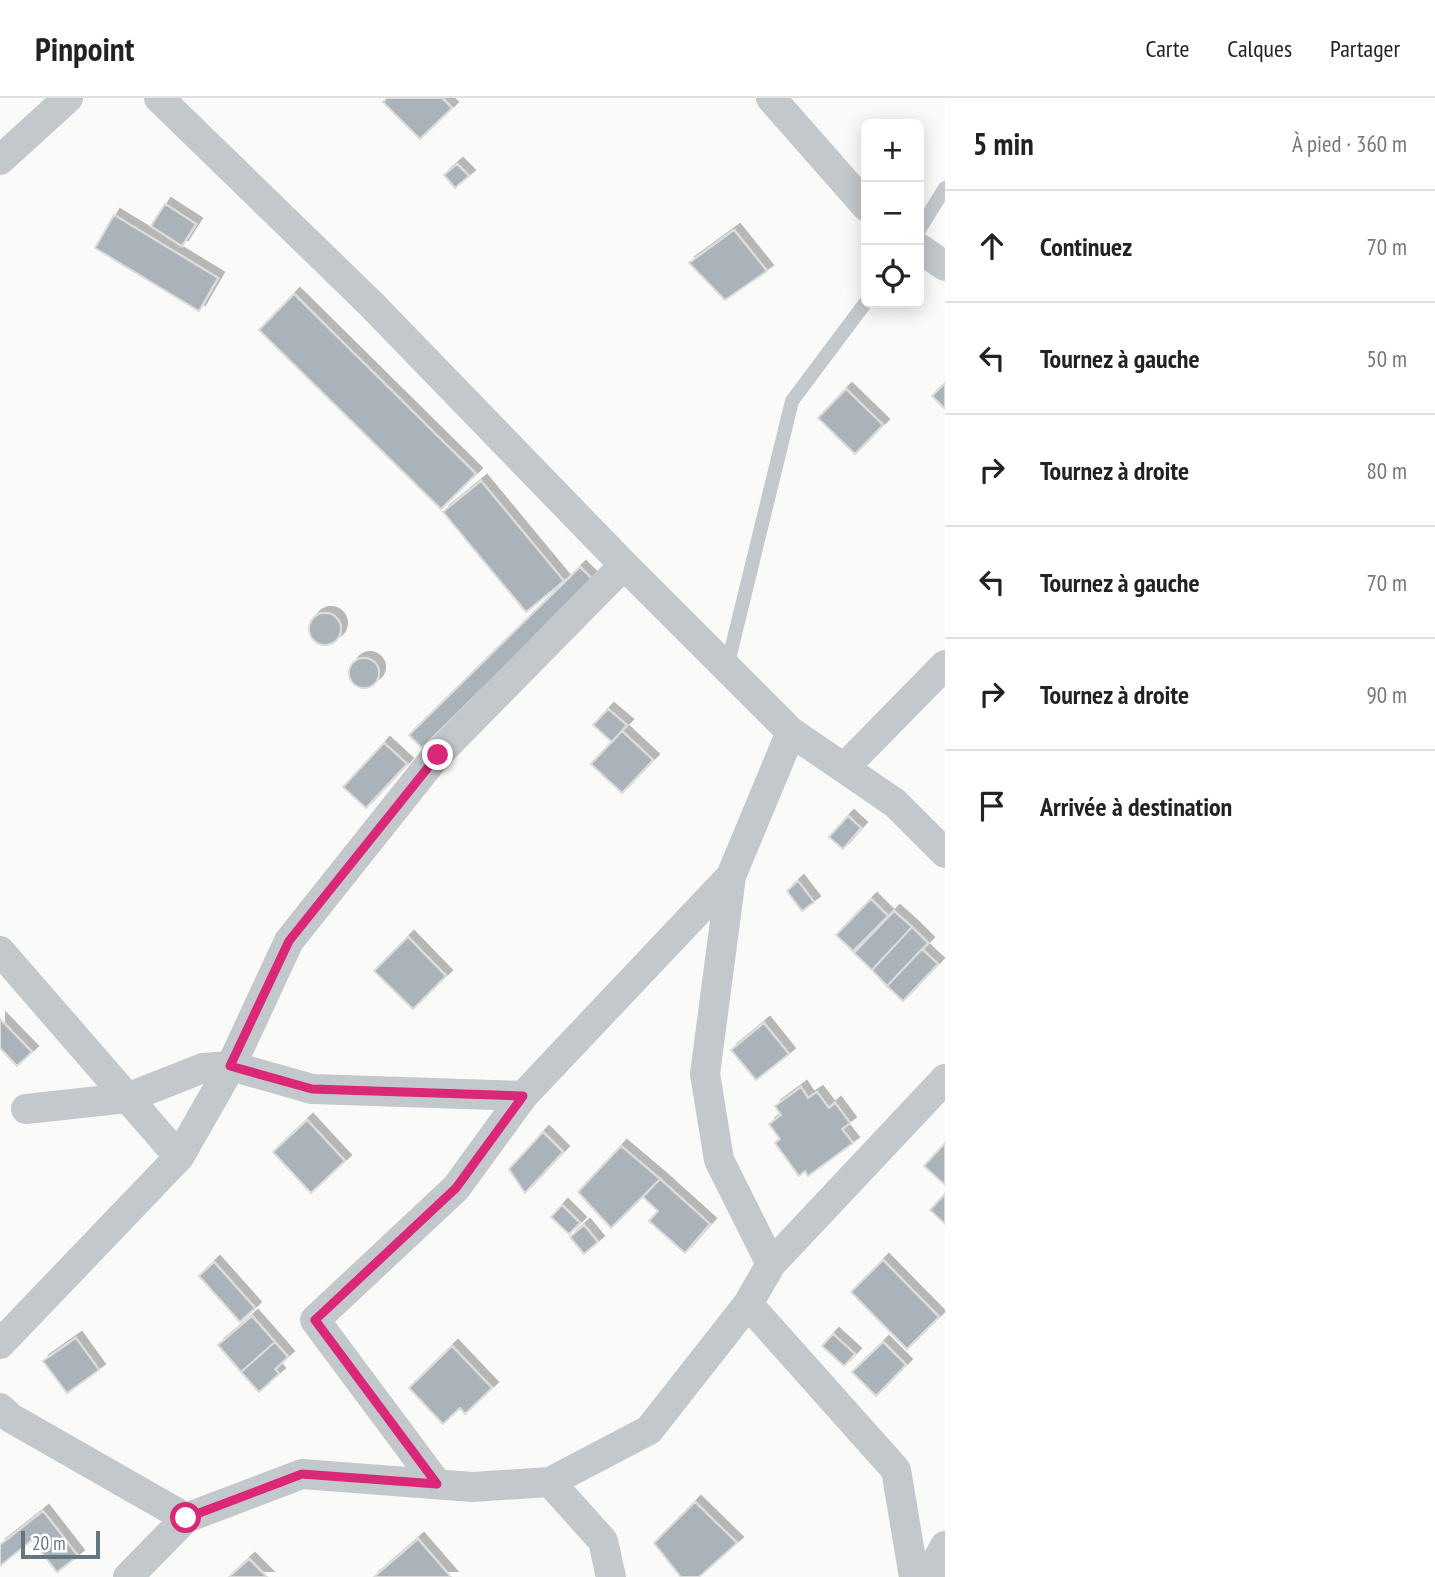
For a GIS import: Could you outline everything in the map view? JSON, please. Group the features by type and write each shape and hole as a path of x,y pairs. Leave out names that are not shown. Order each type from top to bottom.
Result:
{"street":[{"path":"0,160 68,98"},
{"path":"771,98 861,200"},
{"path":"169,101 791,732 895,803 945,853"},
{"path":"924,251 945,266"},
{"path":"0,1344 179,1157 230,1066 289,941 438,755 624,565"},
{"path":"844,768 945,665"},
{"path":"771,1264 719,1160 705,1074 731,876 791,732"},
{"path":"437,1484 315,1320 456,1188 523,1096 731,876"},
{"path":"0,951 179,1157"},
{"path":"26,1109 127,1098 204,1068 230,1066 312,1089 523,1096"},
{"path":"128,1577 186,1518 302,1474 472,1487 550,1482 649,1430 748,1304 771,1264 945,1079"},
{"path":"748,1304 896,1470 914,1577"},
{"path":"0,1408 11,1418 186,1518"},
{"path":"550,1482 603,1541 611,1577"},
{"path":"928,1577 945,1546"}],"lane":[{"path":"924,222 945,188"},
{"path":"726,668 792,401 862,308"}],"building":[{"path":"387,98 442,98 452,108 420,139 383,102"},
{"path":"457,164 469,176 455,188 444,175"},
{"path":"165,204 196,224 182,246 151,226"},
{"path":"114,215 218,278 199,311 95,248"},
{"path":"734,230 767,271 725,300 689,263"},
{"path":"294,294 476,474 441,509 259,330"},
{"path":"945,383 945,409 932,396"},
{"path":"846,389 883,425 855,454 818,418"},
{"path":"481,481 564,581 526,612 443,512"},
{"path":"580,567 593,580 422,748 409,735"},
{"path":"325,613 336,618 341,629 336,640 325,645 314,640 309,629 314,618"},
{"path":"364,658 375,662 379,673 375,684 364,688 353,684 349,673 353,662"},
{"path":"608,709 627,725 612,742 593,725"},
{"path":"622,731 653,760 622,793 591,764"},
{"path":"384,743 407,764 366,808 343,787"},
{"path":"848,816 861,828 843,849 829,837"},
{"path":"798,881 814,902 802,911 787,891"},
{"path":"871,899 888,916 853,951 836,935"},
{"path":"894,911 912,927 872,970 854,953"},
{"path":"912,927 928,943 887,986 872,970"},
{"path":"408,937 446,976 413,1009 374,971"},
{"path":"922,949 938,964 903,1001 887,986"},
{"path":"0,1019 32,1052 17,1066 0,1048"},
{"path":"764,1023 789,1054 756,1080 731,1050"},
{"path":"801,1087 808,1098 817,1092 829,1108 835,1103 850,1123 842,1129 853,1143 808,1176 805,1171 799,1176 775,1143 780,1139 769,1124 781,1115 775,1106"},
{"path":"307,1120 345,1161 311,1193 273,1152"},
{"path":"543,1132 563,1152 525,1193 509,1169"},
{"path":"945,1143 945,1185 924,1166"},
{"path":"621,1146 660,1179 611,1228 578,1192"},
{"path":"660,1179 710,1224 685,1253 649,1221 658,1211 643,1197"},
{"path":"945,1194 945,1224 930,1210"},
{"path":"562,1205 580,1223 569,1234 551,1217"},
{"path":"584,1225 598,1242 584,1254 570,1237"},
{"path":"883,1260 939,1317 907,1349 851,1292"},
{"path":"214,1262 255,1308 240,1322 199,1276"},
{"path":"252,1316 275,1342 241,1372 218,1345"},
{"path":"833,1334 855,1354 844,1366 822,1346"},
{"path":"76,1338 99,1370 67,1393 43,1361"},
{"path":"275,1342 288,1357 275,1369 279,1374 259,1392 241,1372"},
{"path":"883,1342 906,1365 876,1396 852,1372"},
{"path":"452,1346 492,1388 465,1414 460,1408 443,1424 409,1388"},
{"path":"695,1502 737,1543 699,1577 681,1577 654,1543"},
{"path":"43,1511 78,1556 57,1572 32,1540 0,1566 0,1545"},
{"path":"418,1539 451,1577 374,1577"},
{"path":"249,1559 267,1577 229,1577"}],"route":[{"path":"186,1518 302,1474 437,1484 315,1320 456,1188 523,1096 312,1089 230,1066 289,941 438,755"}]}
